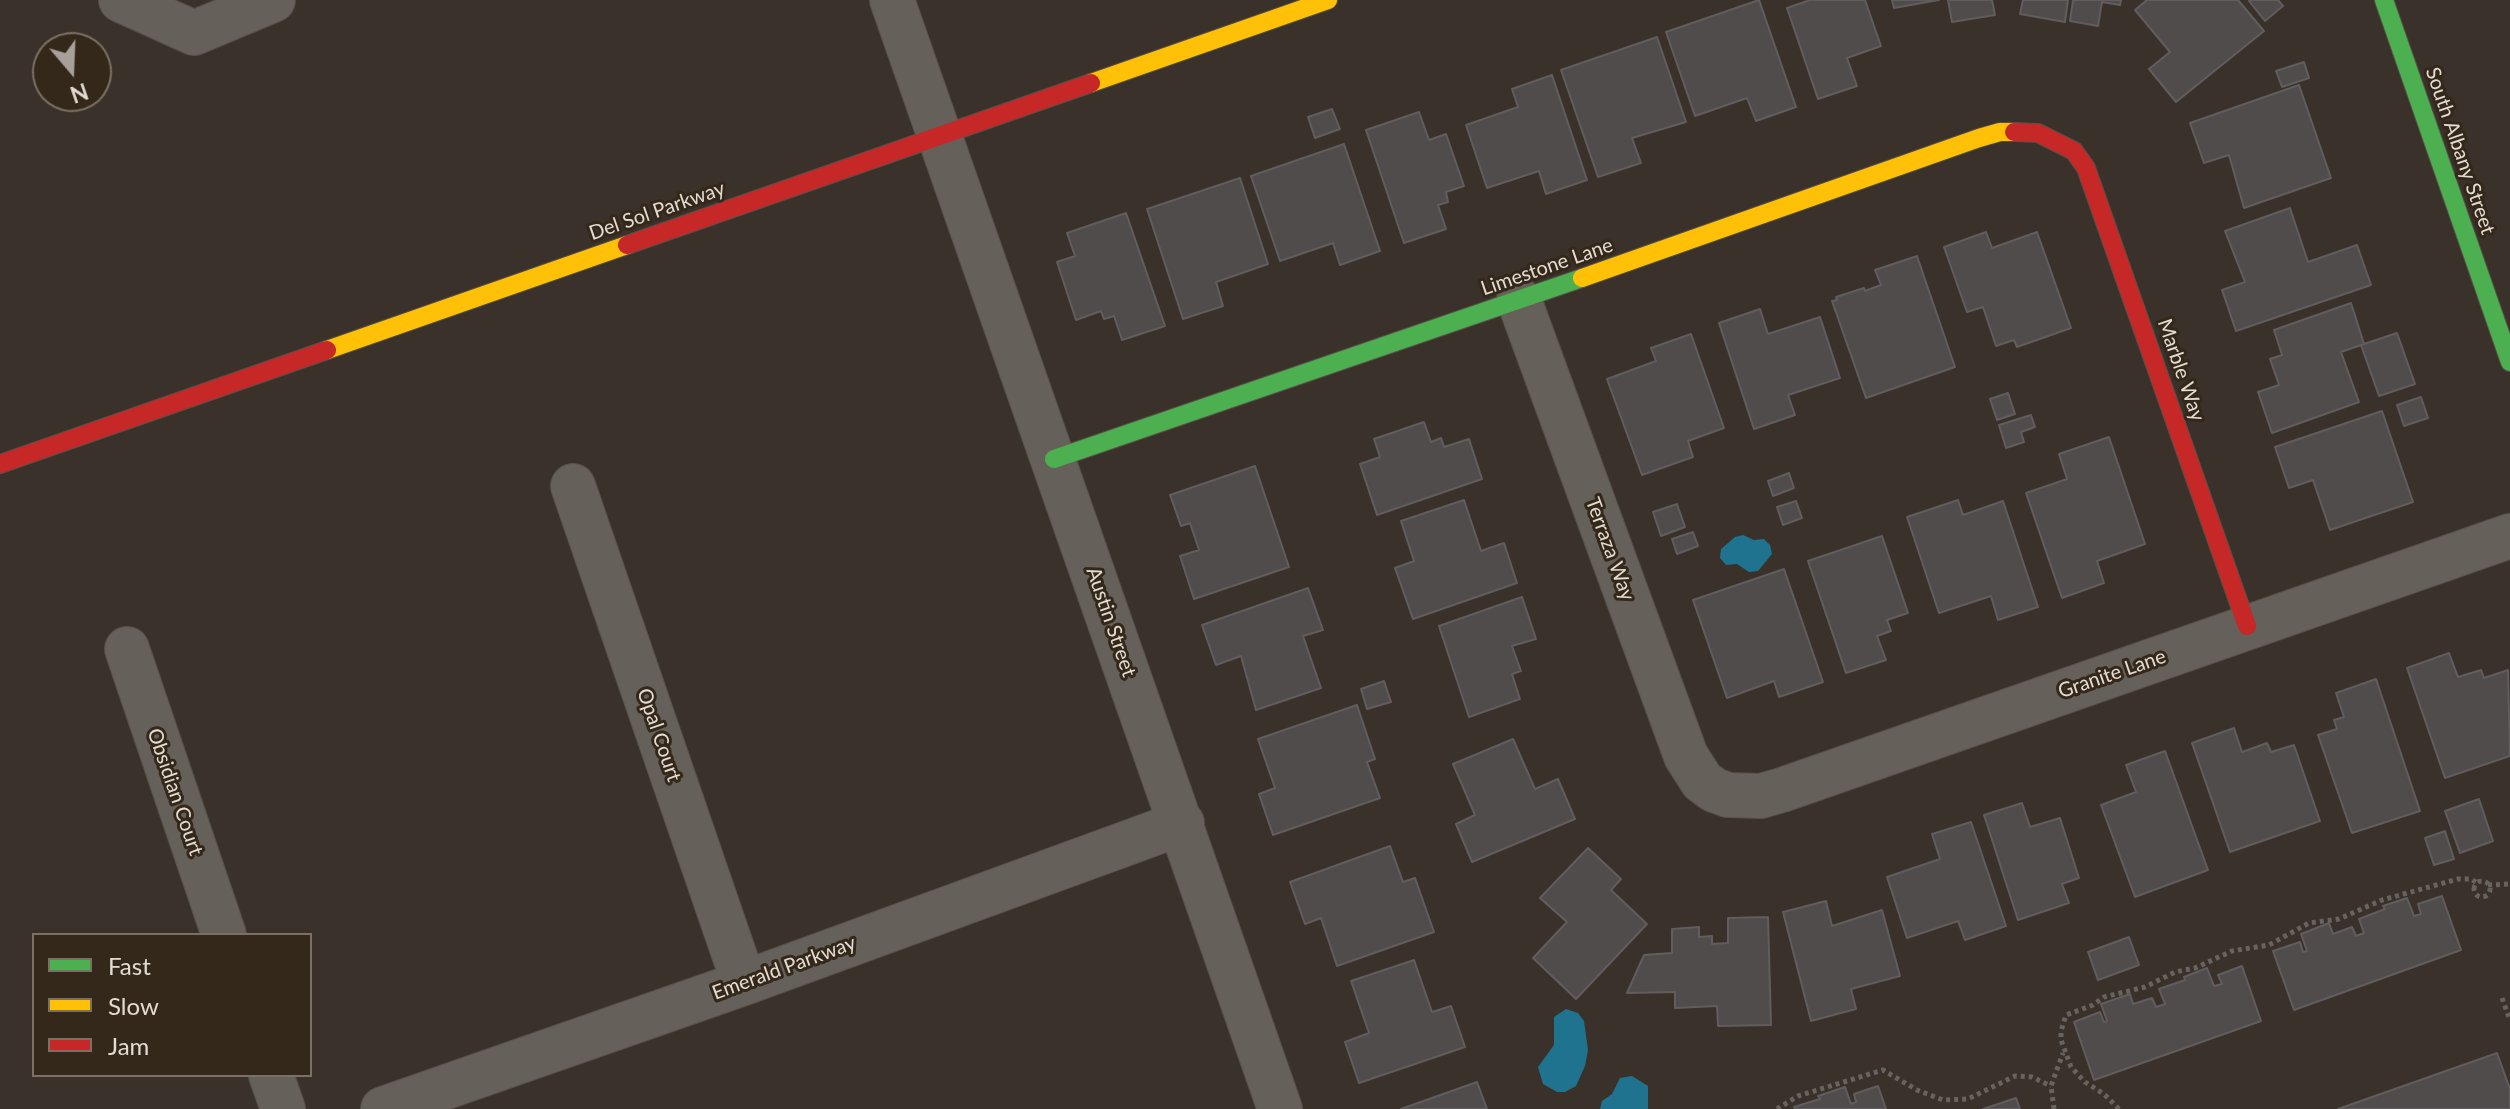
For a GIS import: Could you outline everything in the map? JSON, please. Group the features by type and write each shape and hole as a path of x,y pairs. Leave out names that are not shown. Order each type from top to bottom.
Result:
{"street":[{"path":"121,0 194,33 273,0"},
{"name":"Austin Street","path":"892,0 1280,1109"},
{"name":"Del Sol Parkway","path":"0,464 1328,0"},
{"name":"South Albany Street","path":"2384,0 2510,362"},
{"name":"Limestone Lane","path":"1054,459 1979,138 2017,131 2038,133 2057,140"},
{"name":"Marble Way","path":"2057,140 2074,151 2095,189 2247,626"},
{"name":"Terraza Way","path":"1519,300 1686,756 1692,770 1714,790"},
{"name":"Opal Court","path":"573,486 744,983"},
{"name":"Granite Lane","path":"1714,790 1743,797 1782,790 2510,536"},
{"name":"Obsidian Court","path":"127,649 223,933"},
{"name":"Emerald Parkway","path":"383,1109 744,983 1182,823"},
{"path":"272,1077 283,1109"}],"path":[{"path":"2119,1109 2071,1067 2061,1031 2066,1015 2093,1005 2104,997 2145,987 2232,951 2269,945 2309,923 2339,919 2382,900 2458,879 2471,879 2477,883"},
{"path":"2477,883 2474,891 2481,897 2489,894 2488,885"},
{"path":"2477,883 2510,884"},
{"path":"2502,998 2510,1020"},
{"path":"2054,1109 2051,1086 2064,1049"},
{"path":"1777,1109 1798,1096 1883,1070 1917,1090 1943,1100 1968,1099 2015,1076 2032,1077 2051,1086"}],"water":[{"path":"1743,535 1754,540 1764,539 1770,545 1772,554 1758,571 1749,572 1737,564 1726,565 1720,558 1721,549 1735,537"},
{"path":"1566,1009 1578,1013 1584,1021 1588,1050 1576,1086 1565,1092 1557,1092 1543,1084 1538,1067 1554,1045 1554,1017"},
{"path":"1632,1076 1648,1086 1648,1109 1600,1109 1602,1101 1612,1094 1620,1078"}],"building":[{"path":"1759,0 1796,107 1756,121 1747,98 1695,116 1666,32"},
{"path":"1810,0 1865,0 1881,46 1847,58 1857,86 1818,99 1787,8"},
{"path":"1892,0 1939,0 1894,8"},
{"path":"1948,0 1992,0 1995,15 1952,22"},
{"path":"2023,0 2068,0 2065,22 2020,14"},
{"path":"2073,0 2121,0 2120,5 2102,2 2098,26 2070,21"},
{"path":"2147,0 2238,0 2264,31 2176,102 2149,69 2170,52 2135,10"},
{"path":"2251,0 2278,0 2283,6 2265,21"},
{"path":"1657,37 1686,122 1632,138 1641,163 1598,177 1561,70"},
{"path":"2304,62 2309,78 2282,87 2276,71"},
{"path":"1552,75 1587,180 1546,194 1539,171 1487,188 1466,125 1518,107 1512,89"},
{"path":"2299,85 2331,178 2244,208 2229,155 2204,163 2190,123"},
{"path":"1332,109 1340,129 1315,138 1308,117"},
{"path":"1419,112 1429,140 1446,134 1464,186 1446,192 1448,202 1438,205 1446,229 1404,243 1366,130"},
{"path":"1344,144 1380,251 1340,265 1333,243 1280,261 1251,176"},
{"path":"1240,178 1268,264 1216,282 1223,306 1183,319 1147,209"},
{"path":"2290,208 2308,262 2357,245 2371,285 2236,331 2222,290 2245,282 2225,231"},
{"path":"1126,213 1165,326 1122,340 1114,316 1104,319 1101,311 1076,320 1057,262 1075,256 1067,233"},
{"path":"1986,232 1992,248 2037,232 2071,328 2017,347 2014,340 1996,346 1983,307 1967,312 1944,247"},
{"path":"1917,256 1955,367 1866,398 1832,301 1837,300 1836,297 1881,285 1875,270"},
{"path":"2351,303 2364,344 2341,352 2359,402 2272,433 2258,392 2279,385 2270,359 2282,355 2274,330"},
{"path":"1760,309 1768,334 1820,317 1840,378 1788,395 1795,415 1754,429 1719,323"},
{"path":"2397,333 2415,384 2379,396 2361,345"},
{"path":"1691,334 1724,428 1688,441 1693,457 1642,475 1607,379 1656,361 1651,348"},
{"path":"2008,393 2015,414 1997,420 1990,399"},
{"path":"2421,397 2428,418 2404,426 2397,405"},
{"path":"2382,411 2413,502 2330,530 2313,480 2289,488 2275,447"},
{"path":"2031,415 2035,427 2021,432 2024,442 2006,448 1999,425"},
{"path":"1424,422 1431,442 1441,438 1444,447 1469,439 1482,479 1377,515 1360,464 1380,457 1374,439"},
{"path":"2109,437 2145,544 2097,561 2104,583 2062,598 2026,493 2067,479 2059,454"},
{"path":"1255,466 1289,567 1194,599 1180,556 1199,550 1190,523 1181,526 1170,495"},
{"path":"1789,473 1794,488 1773,496 1768,481"},
{"path":"1464,500 1481,551 1504,543 1517,583 1413,619 1395,568 1414,561 1401,521"},
{"path":"1958,500 1963,515 2003,501 2038,607 1998,620 1991,596 1939,613 1907,517"},
{"path":"1796,501 1802,518 1783,525 1777,507"},
{"path":"1677,504 1685,527 1661,536 1653,512"},
{"path":"1693,532 1698,546 1677,554 1672,539"},
{"path":"1882,536 1908,613 1887,620 1891,631 1877,636 1886,660 1846,673 1808,561"},
{"path":"1784,569 1823,682 1779,697 1774,681 1727,698 1693,600"},
{"path":"1308,588 1323,630 1303,636 1321,688 1256,710 1241,656 1216,665 1202,625"},
{"path":"1522,597 1536,639 1512,646 1521,671 1512,674 1520,699 1469,717 1439,626"},
{"path":"2449,653 2458,677 2481,670 2484,678 2508,670 2510,756 2445,778 2407,668"},
{"path":"2376,679 2420,811 2352,833 2318,735 2337,729 2334,720 2344,717 2336,693"},
{"path":"1384,681 1391,702 1367,709 1361,689"},
{"path":"1357,705 1375,759 1367,762 1380,798 1273,835 1259,794 1275,788 1258,739"},
{"path":"2234,728 2242,752 2267,743 2271,752 2294,745 2320,821 2230,852 2192,743"},
{"path":"1513,739 1535,789 1558,779 1575,819 1472,862 1456,824 1475,815 1453,764"},
{"path":"2165,751 2208,870 2135,897 2101,805 2136,792 2126,765"},
{"path":"2479,799 2493,841 2460,853 2445,811"},
{"path":"2022,803 2030,827 2060,818 2079,878 2062,884 2069,903 2018,920 1984,815"},
{"path":"1971,822 2006,926 1965,940 1958,921 1907,938 1887,877 1940,859 1932,834"},
{"path":"2445,831 2454,859 2434,865 2425,838"},
{"path":"1390,846 1403,882 1415,878 1434,932 1337,966 1321,918 1305,924 1290,882"},
{"path":"1588,848 1621,879 1611,890 1647,924 1576,999 1533,958 1567,922 1540,898"},
{"path":"2442,896 2461,950 2294,1010 2273,951 2300,942 2303,952 2307,951 2301,934 2329,923 2333,934 2352,927 2356,936 2364,933 2359,919 2385,909 2383,906 2407,898 2414,916 2421,914 2418,904"},
{"path":"1826,901 1832,926 1882,910 1900,976 1851,989 1856,1009 1811,1021 1783,912"},
{"path":"1768,917 1771,1025 1718,1026 1717,1006 1675,1008 1675,992 1627,993 1644,955 1672,953 1672,929 1699,927 1699,937 1712,936 1712,944 1728,943 1728,918"},
{"path":"2129,937 2139,965 2098,980 2088,952"},
{"path":"1414,960 1432,1012 1451,1006 1465,1047 1359,1083 1345,1042 1369,1033 1351,981"},
{"path":"2242,966 2261,1021 2094,1080 2074,1022 2100,1012 2104,1022 2107,1021 2101,1004 2130,994 2133,1004 2152,998 2156,1007 2165,1004 2159,989 2207,968 2214,986 2222,984 2218,975"},
{"path":"2497,1053 2510,1089 2510,1109 2338,1109"},
{"path":"1477,1082 1487,1109 1401,1109"},
{"path":"1878,1086 1886,1109 1794,1107 1845,1087 1851,1104 1856,1102 1854,1094"},
{"path":"2016,1098 2020,1109 1983,1109"}],"traffic: fast":[{"path":"2384,0 2510,362"},
{"path":"1054,459 1582,278"}],"traffic: slow":[{"path":"1091,83 1328,0"},
{"path":"1582,278 1979,138 2014,132"},
{"path":"327,350 627,245"}],"traffic: jam":[{"path":"627,245 1091,83"},
{"path":"2014,132 2038,133 2074,151 2086,168 2247,626"},
{"path":"0,464 327,350"}]}
